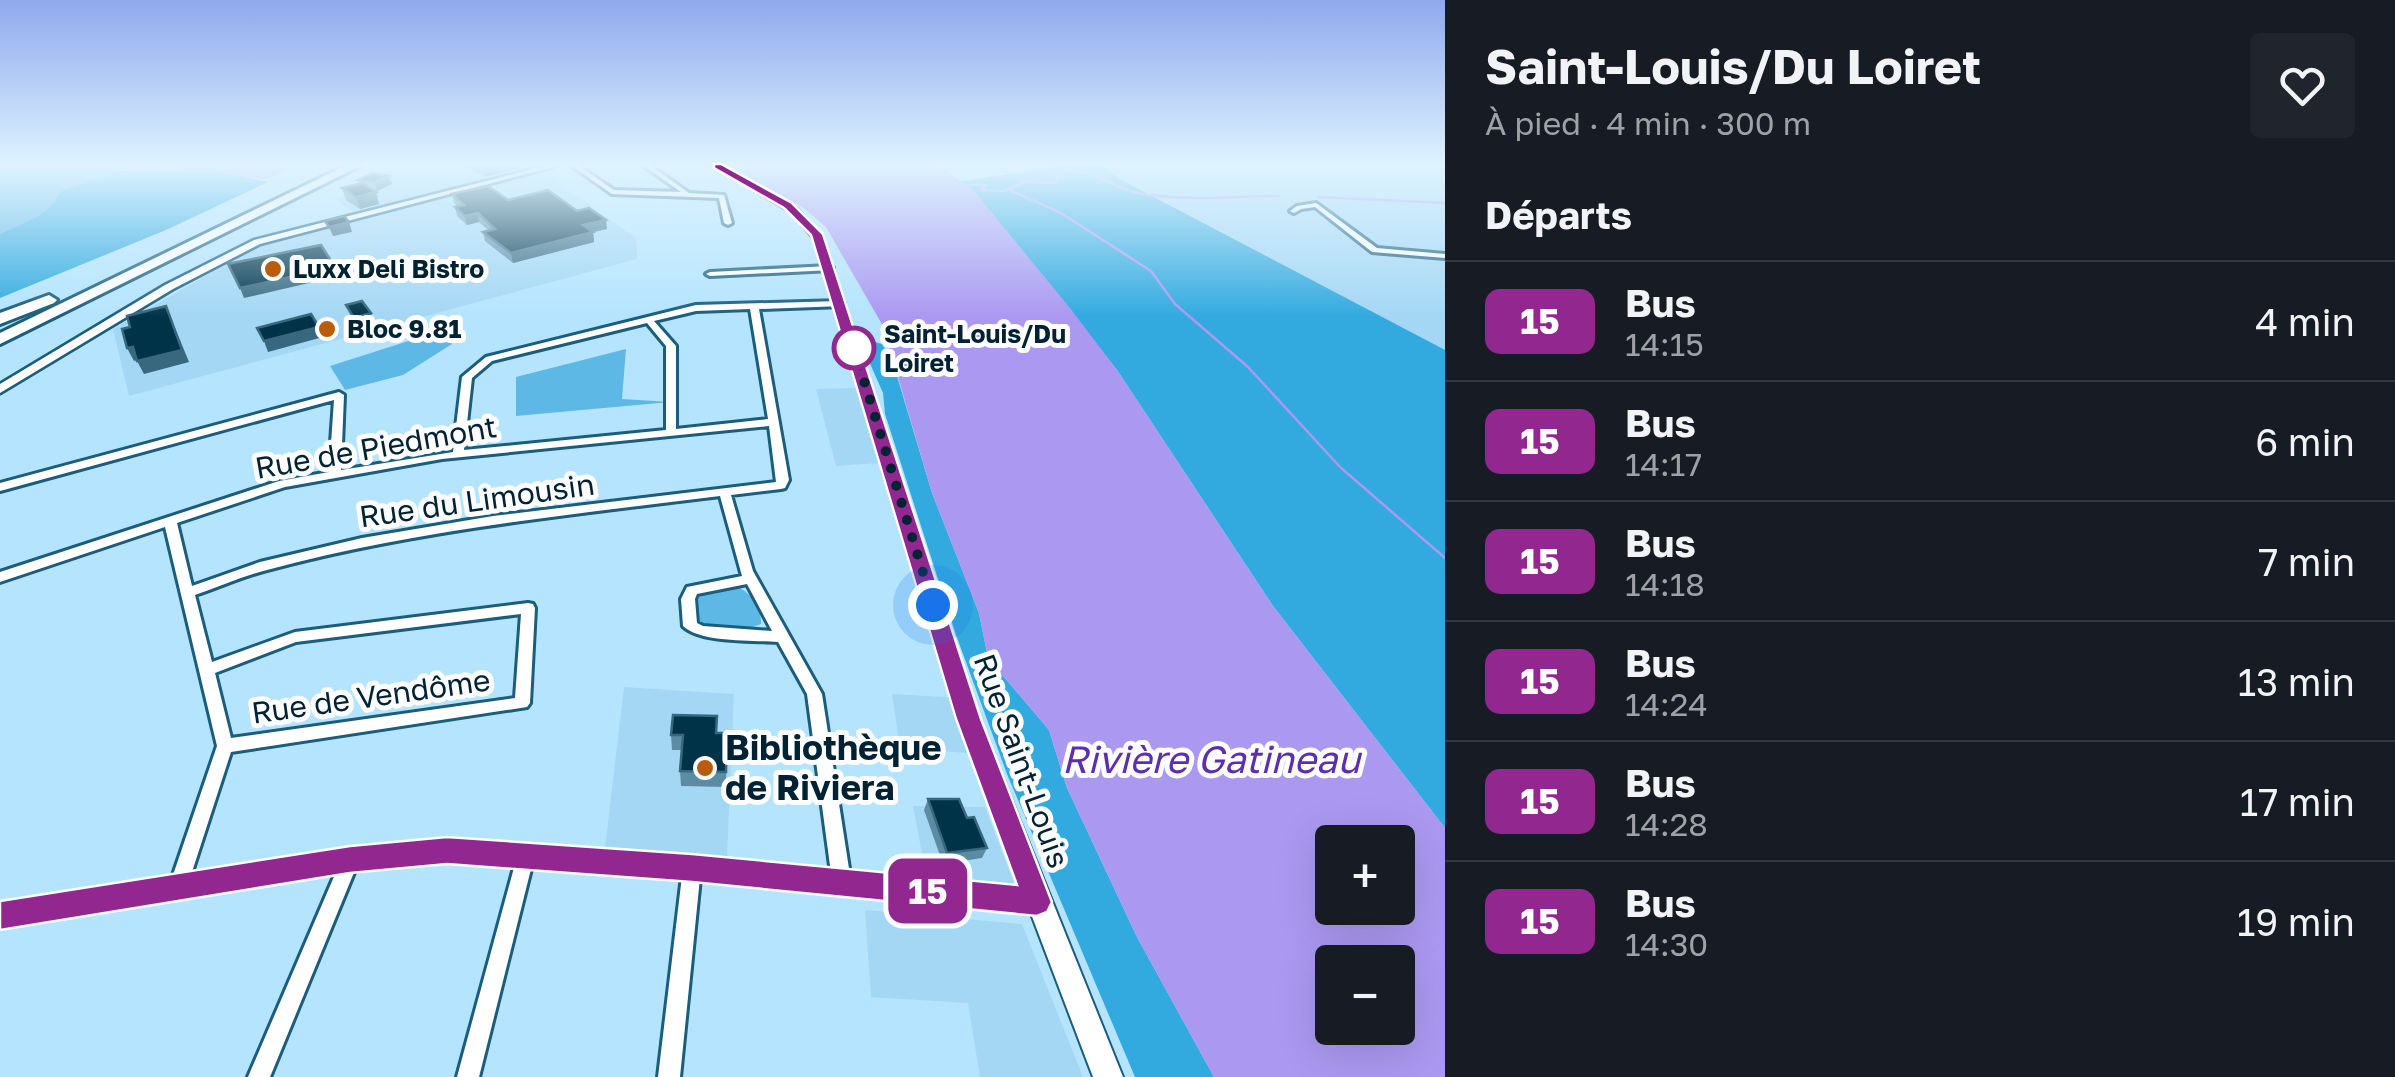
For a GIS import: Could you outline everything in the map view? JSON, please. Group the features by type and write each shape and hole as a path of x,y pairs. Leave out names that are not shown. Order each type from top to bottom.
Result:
{"highway":[{"path":"0,322 233,216"},
{"path":"0,356 247,216"},
{"path":"0,338 154,266"}],"main road":[{"name":"Rue Saint-Louis","path":"801,216 810,223 840,304 968,719 1108,1077"}],"street":[{"path":"0,389 169,287 263,240 356,216"},
{"path":"727,216 728,222"},
{"path":"1331,216 1375,250 1445,256"},
{"path":"710,274 828,268"},
{"path":"458,454 465,382 477,364 696,308 840,304"},
{"path":"754,306 772,422"},
{"path":"649,320 671,346 671,432"},
{"path":"0,488 339,395 335,474"},
{"name":"Rue de Piedmont","path":"0,576 274,486 458,454 772,422"},
{"name":"Rue du Limousin","path":"186,593 260,566 362,542 507,518 781,485 772,422"},
{"path":"725,494 750,579 814,694 842,883"},
{"path":"170,521 225,746 179,884"},
{"path":"750,579 692,590 688,598 690,626 701,632 784,637"},
{"name":"Rue de Vendôme","path":"207,670 296,636 528,608 522,703 225,746"},
{"path":"0,916 179,884 428,851 526,854 1037,902"},
{"path":"468,1077 526,854"},
{"path":"259,1077 350,859"},
{"path":"669,1077 692,868"}],"shaded area":[{"path":"0,216 37,216 36,217 0,234"},
{"path":"195,216 0,298 0,234 36,217"},
{"path":"605,216 636,238 637,259 129,396 113,329 256,247 360,218"},
{"path":"994,216 1191,216 1445,350 1445,828 1273,606 1117,370"},
{"path":"1192,216 1445,216 1445,351"},
{"path":"443,330 452,344 403,375 345,390 330,366"},
{"path":"868,340 882,344 894,366 932,493 979,613 988,658 1049,730 1067,788 1137,937 1214,1077 1135,1077 1007,774 956,635 885,414 883,393 861,343"},
{"path":"626,349 622,399 670,402 516,416 516,377"},
{"path":"856,388 879,463 836,466 816,389"},
{"path":"738,587 755,602 761,624 729,629 697,621 696,598 700,594"},
{"path":"624,687 734,694 727,857 605,848"},
{"path":"892,694 962,698 981,754 900,748"},
{"path":"913,806 985,807 1016,888 928,885"},
{"path":"865,910 1022,924 1083,1077 980,1077 968,1003 871,997"}],"water":[{"name":"Rivière Gatineau","path":"813,216 995,216 1117,370 1273,606 1445,828 1445,1077 1214,1077 1137,937 1067,788 1049,730 988,658 979,613 932,493 883,326 826,227"}],"building":[{"path":"344,216 349,222 329,227 325,221"},
{"path":"481,216 601,216 606,220 583,225 593,232 511,253 483,232 495,229"},
{"path":"321,245 335,267 240,288 228,264"},
{"path":"362,301 371,313 354,318 346,305"},
{"path":"166,306 182,350 137,361 133,347 127,348 122,329 130,327 127,316"},
{"path":"311,314 319,327 264,341 257,328"},
{"name":"Bibliothèque de Riviera","path":"673,715 717,716 716,733 727,733 726,772 680,771 683,735 671,735"},
{"path":"928,799 959,799 967,818 974,817 987,848 947,853"}],"waterway":[{"path":"1066,216 1151,271 1175,304 1248,367 1340,467 1445,558"}],"bus line":[{"name":"15","path":"0,916 179,884 350,859 447,850 692,868 1037,902 968,719 817,234 801,216"}],"place":[{"name":"Luxx Deli Bistro","path":"273,269"},
{"name":"Bloc 9.81","path":"327,329"},
{"name":"Saint-Louis/Du Loiret","path":"854,348"},
{"name":"Bibliothèque de Riviera","path":"705,768"}],"route":[{"path":"854,348 933,605"}]}
